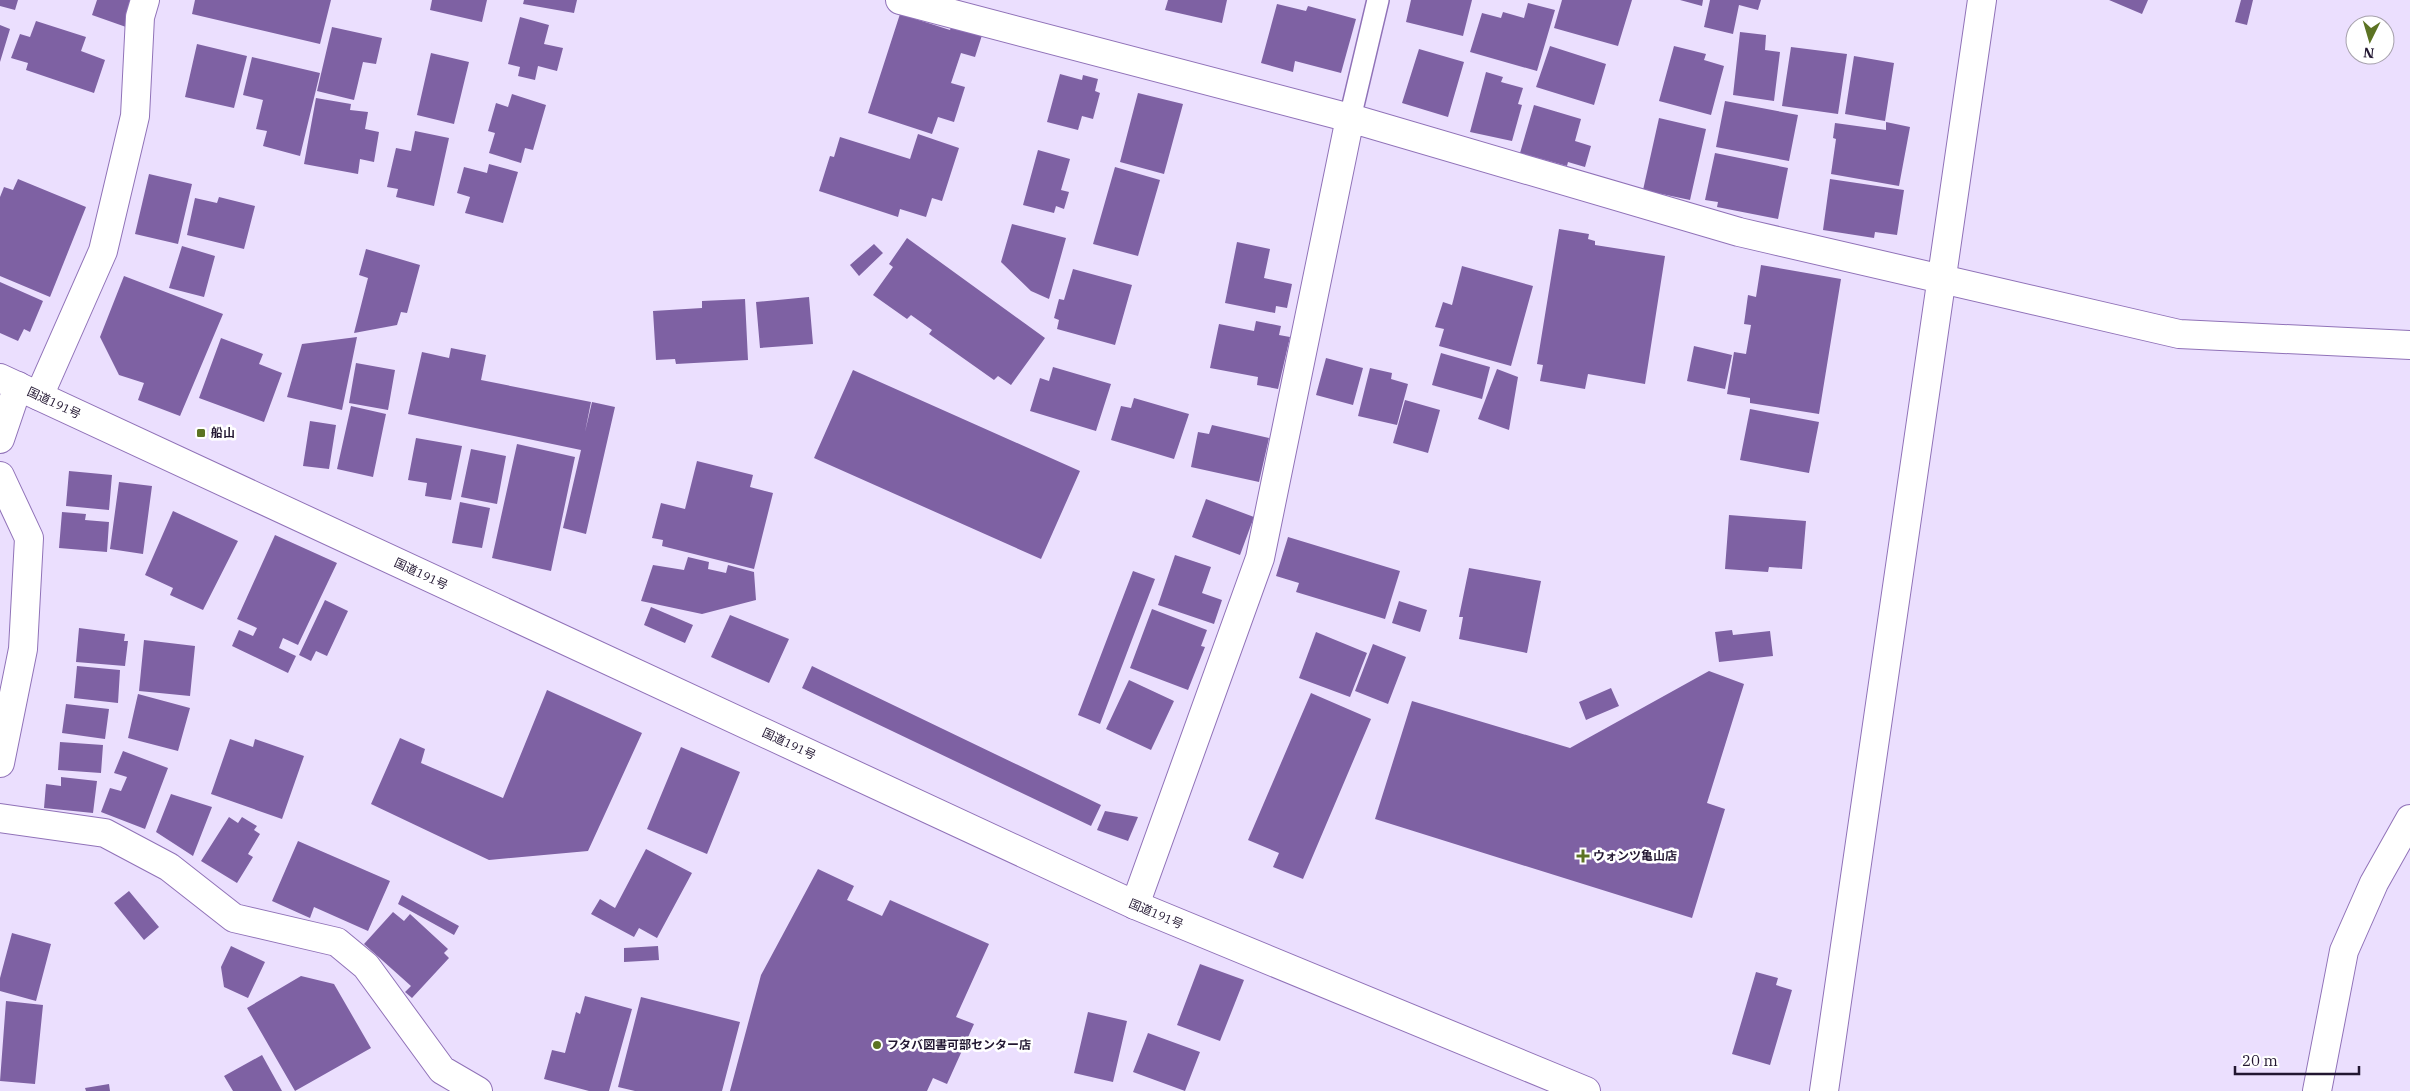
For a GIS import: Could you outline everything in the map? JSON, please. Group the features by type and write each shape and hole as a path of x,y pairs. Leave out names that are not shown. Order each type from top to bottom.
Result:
{"main road":[{"path":"0,439 19,387 103,251 135,116 140,17 145,0"},
{"path":"900,0 1350,118 1739,232 1943,280 2180,334 2410,345"},
{"path":"1824,1091 1943,280 1982,0"},
{"path":"1135,906 1260,558 1350,118"},
{"name":"国道191号","path":"19,387 1135,906 1586,1091"},
{"path":"0,476 29,538 23,650 0,763"},
{"path":"0,818 104,833 169,867 234,918 337,942 366,966 442,1070 478,1091"},
{"path":"2317,1091 2344,950 2374,883 2410,819"}],"lane":[{"path":"1350,118 1378,0"}],"building":[{"path":"0,0 18,0 15,10 0,6"},
{"path":"97,0 136,0 126,27 92,15"},
{"path":"195,0 331,0 320,44 192,14"},
{"path":"432,0 487,0 482,22 430,10"},
{"path":"524,0 577,0 574,13 523,4"},
{"path":"1168,0 1227,0 1222,23 1165,10"},
{"path":"1411,0 1472,0 1463,36 1406,22"},
{"path":"1562,0 1632,0 1618,46 1554,28"},
{"path":"1680,0 1703,0 1702,6"},
{"path":"1710,0 1761,0 1758,10 1739,5 1733,34 1704,27"},
{"path":"2109,0 2148,0 2142,14"},
{"path":"2241,0 2253,0 2247,25 2235,22"},
{"path":"1528,3 1555,10 1537,71 1470,52 1482,13 1501,18 1503,12 1524,18"},
{"path":"1277,4 1306,11 1308,6 1356,19 1341,73 1295,61 1293,72 1261,63"},
{"path":"900,14 950,30 954,20 984,29 975,57 961,53 951,83 965,87 954,122 938,117 932,134 868,113"},
{"path":"520,17 549,25 544,44 563,48 557,71 538,66 535,80 518,76 520,67 508,64"},
{"path":"36,21 86,37 81,51 105,60 94,93 26,70 28,63 11,58 20,34 30,37"},
{"path":"0,25 10,29 0,62"},
{"path":"332,27 382,38 376,64 363,62 354,100 317,91"},
{"path":"1740,32 1766,35 1765,50 1780,52 1774,101 1733,95"},
{"path":"197,44 247,56 234,108 185,97"},
{"path":"1550,46 1606,64 1594,105 1536,87"},
{"path":"1674,46 1706,54 1704,60 1724,66 1711,115 1659,101"},
{"path":"1791,47 1847,54 1838,114 1782,106"},
{"path":"1419,49 1464,62 1448,117 1402,103"},
{"path":"431,53 469,62 454,124 417,115"},
{"path":"1854,56 1894,63 1885,121 1845,114"},
{"path":"252,57 320,73 300,156 263,146 267,131 256,129 263,100 243,95"},
{"path":"1486,72 1503,77 1501,82 1523,88 1518,104 1522,105 1512,141 1470,132"},
{"path":"1060,74 1082,80 1083,75 1098,79 1095,91 1100,93 1093,119 1082,116 1078,130 1047,122"},
{"path":"1138,93 1183,104 1164,174 1120,162"},
{"path":"512,94 546,105 533,150 525,148 521,163 489,153 495,133 488,131 496,103 508,107"},
{"path":"316,98 351,104 350,110 368,112 365,129 379,132 374,162 360,159 358,174 304,164"},
{"path":"1725,101 1798,115 1789,161 1716,147"},
{"path":"1534,105 1581,119 1575,141 1591,146 1585,167 1568,162 1567,166 1520,153"},
{"path":"1659,118 1706,129 1690,200 1643,190"},
{"path":"1886,122 1910,127 1899,186 1831,174 1836,139 1833,138 1835,123 1886,130"},
{"path":"415,131 449,138 434,206 396,197 398,189 387,187 396,148 411,151"},
{"path":"918,134 959,148 942,201 932,198 926,217 900,209 898,217 819,191 830,156 834,157 840,137 910,159"},
{"path":"1038,150 1070,159 1061,190 1069,192 1064,209 1056,206 1054,213 1023,205"},
{"path":"1715,153 1788,168 1778,219 1717,207 1718,202 1705,200"},
{"path":"489,164 518,172 503,223 465,213 470,197 457,193 464,167 487,173"},
{"path":"1115,167 1160,180 1138,256 1093,244"},
{"path":"149,174 192,184 178,244 135,234"},
{"path":"18,179 86,207 50,297 0,276 0,197 4,187 13,190"},
{"path":"1830,179 1904,190 1897,235 1875,232 1874,238 1823,230"},
{"path":"219,197 255,206 244,249 187,235 195,198 217,203"},
{"path":"1012,224 1066,238 1049,299 1031,291 1001,262"},
{"path":"1559,229 1589,234 1588,239 1595,241 1595,245 1665,256 1645,384 1588,374 1585,389 1540,381 1543,365 1537,364"},
{"path":"907,238 1045,338 1011,385 998,376 994,380 929,334 932,330 911,315 907,319 873,295 893,267 889,264"},
{"path":"1237,242 1270,249 1264,278 1292,284 1287,308 1276,306 1275,313 1225,303"},
{"path":"874,244 883,253 859,276 850,265"},
{"path":"182,246 215,256 204,297 169,288"},
{"path":"366,249 420,265 407,313 401,312 397,325 354,333 368,278 359,275"},
{"path":"1761,265 1841,279 1819,414 1750,403 1750,398 1727,394 1734,352 1746,354 1751,325 1744,324 1748,295 1756,297"},
{"path":"1462,266 1533,286 1511,366 1439,346 1444,329 1435,327 1443,302 1452,305"},
{"path":"1073,269 1132,285 1115,345 1057,329 1059,320 1054,318 1059,299 1064,300"},
{"path":"124,276 223,314 180,416 138,400 144,383 119,375 100,337"},
{"path":"0,282 43,301 30,332 24,329 18,341 0,333"},
{"path":"809,297 813,344 760,348 756,302"},
{"path":"745,299 748,360 676,364 675,359 656,360 653,311 702,308 702,301"},
{"path":"1256,321 1281,326 1279,335 1290,337 1278,389 1257,385 1258,377 1210,368 1219,324 1254,331"},
{"path":"357,337 342,410 287,397 302,344"},
{"path":"221,338 263,354 259,364 282,373 264,422 199,398"},
{"path":"1694,346 1732,355 1725,389 1687,381"},
{"path":"451,348 486,355 481,380 591,402 585,432 592,402 615,407 586,534 563,528 581,450 408,414 422,352 449,358"},
{"path":"1441,353 1490,367 1482,399 1432,385"},
{"path":"1326,358 1363,368 1353,405 1316,395"},
{"path":"356,363 395,370 388,410 349,403"},
{"path":"1053,367 1111,384 1096,431 1030,411 1040,378 1049,381"},
{"path":"1370,368 1392,373 1391,379 1408,384 1397,425 1358,416"},
{"path":"1497,369 1518,377 1509,430 1478,419"},
{"path":"853,370 1080,471 1041,559 814,458"},
{"path":"1134,398 1189,414 1174,459 1111,440 1121,406 1131,408"},
{"path":"1405,400 1440,410 1428,453 1393,443"},
{"path":"351,406 386,414 373,477 337,469"},
{"path":"1750,409 1819,422 1809,473 1740,460"},
{"path":"310,421 336,425 329,469 303,466"},
{"path":"1212,425 1269,438 1259,482 1191,467 1198,432 1209,434"},
{"path":"416,438 462,446 451,500 425,496 427,483 408,480"},
{"path":"517,444 575,457 551,571 492,558"},
{"path":"471,449 506,456 497,504 461,497"},
{"path":"697,461 753,475 750,487 773,493 754,569 662,546 663,540 652,538 661,503 685,509"},
{"path":"69,471 112,475 109,510 66,506"},
{"path":"119,482 152,486 143,554 110,549"},
{"path":"1206,499 1254,517 1240,555 1192,537"},
{"path":"460,502 490,508 482,548 452,543"},
{"path":"173,511 238,541 203,610 170,595 173,588 145,575"},
{"path":"62,512 86,514 85,520 109,522 107,552 59,548"},
{"path":"1729,515 1806,521 1802,569 1769,567 1768,572 1725,569"},
{"path":"275,535 337,563 298,645 283,638 279,648 296,656 288,673 232,646 239,630 253,636 257,628 237,619"},
{"path":"1288,537 1400,571 1385,619 1296,592 1299,583 1276,576"},
{"path":"1175,555 1211,567 1202,593 1222,600 1214,624 1158,605"},
{"path":"688,557 709,562 708,569 726,573 728,565 754,572 756,600 702,614 641,601 653,565 684,570"},
{"path":"1469,568 1541,581 1527,653 1459,639 1463,617 1459,617"},
{"path":"1133,571 1155,579 1100,724 1078,715"},
{"path":"325,600 348,611 327,656 316,651 311,661 299,655"},
{"path":"1399,601 1427,610 1420,632 1392,623"},
{"path":"651,607 693,625 685,643 644,625"},
{"path":"1152,609 1207,630 1201,646 1205,647 1188,690 1130,668"},
{"path":"730,615 789,639 769,683 711,657"},
{"path":"79,628 125,634 124,641 128,641 125,666 76,662"},
{"path":"1732,630 1733,635 1770,631 1773,656 1719,662 1715,632"},
{"path":"1316,632 1367,653 1350,697 1299,678"},
{"path":"144,640 195,646 190,696 139,691"},
{"path":"1373,644 1406,657 1388,704 1355,691"},
{"path":"77,666 120,670 118,703 74,698"},
{"path":"812,666 1101,805 1091,826 802,688"},
{"path":"1709,671 1744,684 1707,803 1725,809 1692,918 1375,819 1412,701 1570,748"},
{"path":"1129,680 1174,701 1151,750 1106,729"},
{"path":"1611,688 1619,706 1586,720 1579,702"},
{"path":"547,690 642,733 588,851 489,860 371,804 400,738 425,749 421,763 503,798"},
{"path":"1311,693 1371,719 1303,879 1273,867 1279,853 1248,840"},
{"path":"138,694 190,708 178,751 128,738"},
{"path":"66,704 109,709 105,739 62,733"},
{"path":"230,739 253,747 255,739 304,756 282,819 211,794"},
{"path":"60,742 103,745 101,773 58,770"},
{"path":"681,747 740,772 707,854 647,829"},
{"path":"123,751 168,768 145,829 101,812 110,788 121,791 127,777 114,773"},
{"path":"61,777 97,781 93,813 44,808 46,784 61,786"},
{"path":"171,794 212,807 193,856 156,832"},
{"path":"1105,811 1138,817 1128,841 1097,830"},
{"path":"229,817 238,823 242,817 257,826 254,830 260,834 248,854 253,857 237,883 201,861"},
{"path":"298,841 390,881 368,931 314,907 310,918 272,901"},
{"path":"646,849 692,873 657,938 639,928 634,937 591,914 600,899 615,908"},
{"path":"818,869 854,886 847,900 882,916 890,900 989,944 956,1017 974,1024 947,1084 933,1078 927,1091 730,1091 761,975"},
{"path":"129,891 159,927 144,940 114,903"},
{"path":"402,895 459,926 454,935 398,904"},
{"path":"393,912 404,921 410,914 448,949 444,953 449,958 412,998 405,992 411,986 364,944"},
{"path":"12,933 51,944 36,1001 0,991 0,978"},
{"path":"231,946 265,962 248,998 224,987 221,967"},
{"path":"658,946 659,960 624,962 624,948"},
{"path":"1200,964 1244,980 1220,1041 1177,1025"},
{"path":"1756,972 1778,978 1776,985 1792,990 1770,1065 1732,1054"},
{"path":"301,976 334,984 371,1048 295,1091 247,1008"},
{"path":"585,996 632,1009 609,1091 589,1091 544,1079 552,1050 565,1053 576,1012 580,1014"},
{"path":"641,997 740,1022 722,1091 635,1091 618,1087"},
{"path":"6,1001 43,1005 35,1084 0,1081"},
{"path":"1088,1012 1127,1021 1113,1082 1074,1073"},
{"path":"1148,1033 1200,1052 1185,1091 1133,1072"},
{"path":"262,1055 282,1091 233,1091 224,1076"},
{"path":"109,1084 110,1091 86,1091 85,1088"}],"place":[{"name":"船山","path":"201,433"},
{"name":"ウォンツ亀山店","path":"1583,856"},
{"name":"フタバ図書可部センター店","path":"877,1045"}]}
